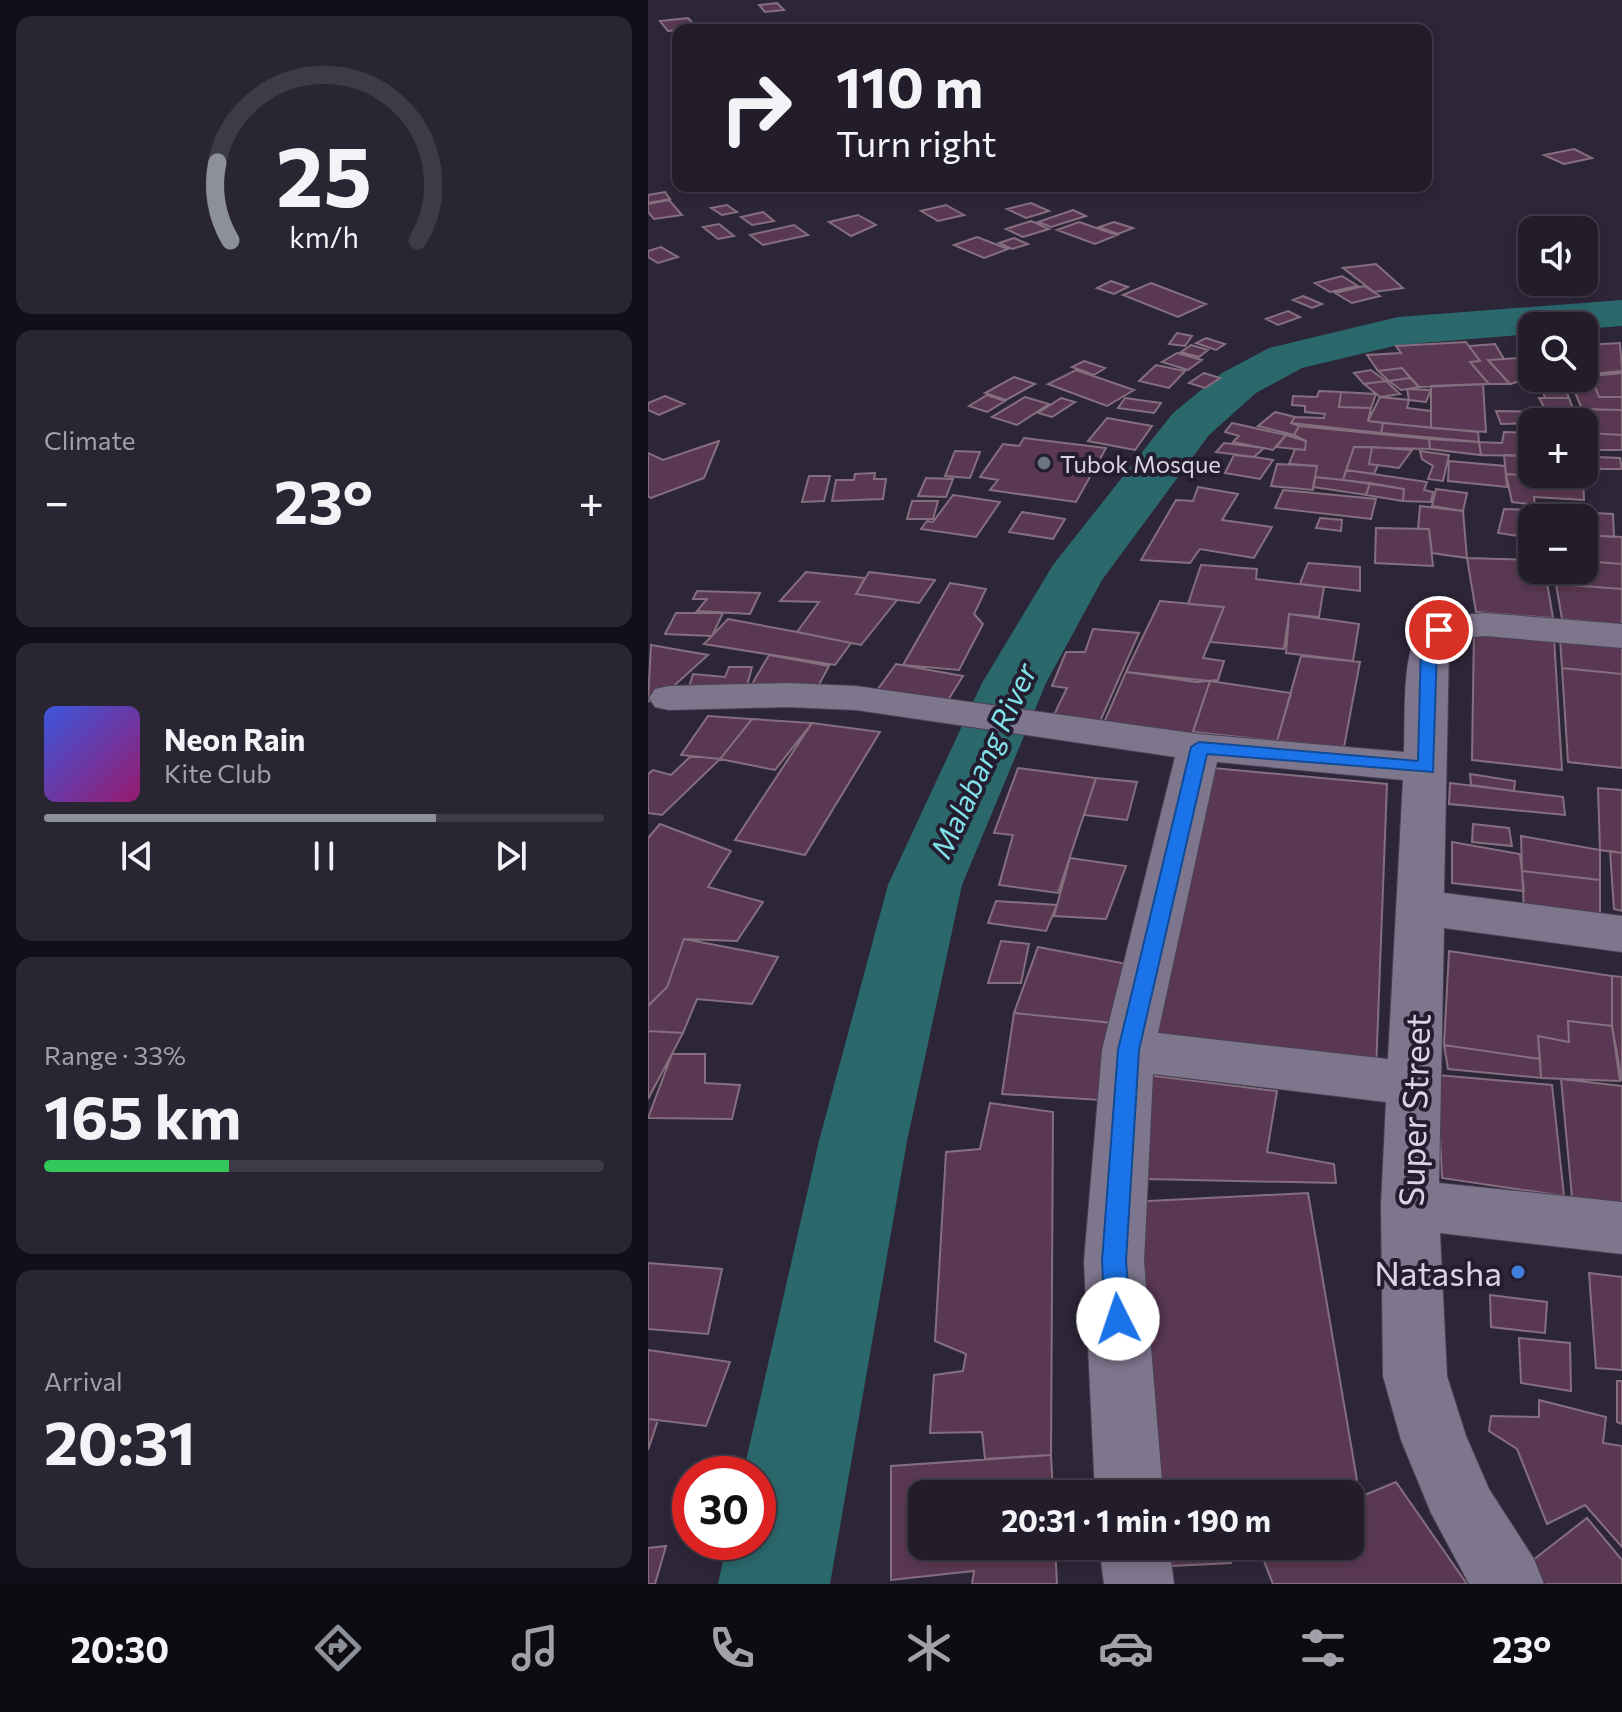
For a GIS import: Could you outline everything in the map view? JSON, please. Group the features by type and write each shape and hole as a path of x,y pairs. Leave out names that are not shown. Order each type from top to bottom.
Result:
{"street":[{"name":"Super Street","path":"1509,1584 1465,1513 1434,1440 1415,1376 1410,1205 1429,645 1431,637 1451,626 1478,623 1622,636"},
{"path":"669,698 787,695 904,704 1199,747 1426,768"},
{"path":"1128,1480 1114,1261 1128,1050 1199,747"},
{"path":"1418,907 1622,934"},
{"path":"1128,1050 1415,1084"},
{"path":"1410,1205 1622,1228"},
{"path":"1136,1560 1139,1584"}],"building":[{"path":"777,3 784,10 765,12 759,5"},
{"path":"688,18 693,24 672,24 672,31 668,31 660,21"},
{"path":"1574,149 1592,158 1564,164 1544,155"},
{"path":"665,192 670,199 648,203 648,195"},
{"path":"669,200 682,215 654,219 648,212 648,204"},
{"path":"1031,203 1049,211 1026,218 1007,209"},
{"path":"727,205 737,212 722,215 711,208"},
{"path":"946,205 964,215 938,221 921,211"},
{"path":"1073,210 1086,216 1051,227 1038,222"},
{"path":"763,212 774,221 752,225 741,217"},
{"path":"858,215 876,225 851,236 829,222"},
{"path":"1031,221 1049,229 1023,237 1006,229"},
{"path":"1079,222 1117,235 1095,244 1057,230"},
{"path":"1114,222 1133,228 1118,234 1099,227"},
{"path":"719,224 734,236 718,239 703,227"},
{"path":"794,225 808,235 763,245 750,235"},
{"path":"977,237 1008,249 984,258 954,245"},
{"path":"1014,238 1028,244 1012,249 999,243"},
{"path":"661,247 678,257 658,263 648,257 648,251"},
{"path":"1376,264 1403,288 1374,292 1343,268"},
{"path":"1342,276 1358,286 1330,292 1315,283"},
{"path":"1111,281 1128,287 1114,294 1097,288"},
{"path":"1151,283 1206,304 1178,317 1123,295"},
{"path":"1364,286 1380,296 1352,303 1335,293"},
{"path":"1303,296 1322,304 1312,308 1293,300"},
{"path":"1288,311 1300,317 1278,325 1266,319"},
{"path":"1177,333 1192,336 1185,346 1169,344"},
{"path":"1206,338 1225,344 1216,350 1196,343"},
{"path":"1466,342 1480,361 1470,362 1489,384 1419,387 1402,368 1378,371 1367,355 1401,353 1396,346"},
{"path":"1620,343 1622,371 1598,373 1598,344"},
{"path":"1495,344 1504,359 1488,360 1510,384 1489,384 1470,362 1480,361 1469,346"},
{"path":"1191,345 1208,350 1199,357 1181,352"},
{"path":"1177,353 1202,360 1188,370 1162,362"},
{"path":"1518,358 1518,382 1510,384 1488,360"},
{"path":"1084,361 1105,368 1094,375 1072,367"},
{"path":"1156,365 1185,371 1169,388 1139,381"},
{"path":"1402,368 1410,378 1389,381 1378,371"},
{"path":"1076,370 1134,390 1107,406 1048,384"},
{"path":"1371,370 1386,381 1364,384 1354,373"},
{"path":"1204,373 1220,378 1205,388 1189,383"},
{"path":"1622,373 1622,397 1599,397 1598,375"},
{"path":"1014,377 1035,384 1006,400 985,393"},
{"path":"1410,378 1419,387 1401,390 1389,381"},
{"path":"1386,381 1400,394 1380,397 1364,384"},
{"path":"1483,384 1486,432 1431,428 1431,386"},
{"path":"1407,389 1431,390 1426,402 1409,400"},
{"path":"1319,391 1341,392 1339,407 1371,408 1368,421 1383,423 1381,433 1291,423 1295,417 1324,418 1325,414 1305,412 1305,406 1292,405 1293,396 1317,397"},
{"path":"1341,392 1376,394 1371,408 1339,407"},
{"path":"1543,392 1567,392 1569,398 1545,398"},
{"path":"1575,392 1597,392 1599,397 1622,397 1622,410 1582,408"},
{"path":"987,395 1005,401 987,412 969,406"},
{"path":"665,396 684,404 659,415 648,410 648,403"},
{"path":"1025,397 1049,404 1017,425 992,417"},
{"path":"1380,397 1409,400 1407,408 1431,411 1431,428 1368,421"},
{"path":"1061,398 1075,402 1052,417 1038,413"},
{"path":"1125,398 1161,403 1154,413 1118,408"},
{"path":"1539,398 1569,398 1573,408 1545,408"},
{"path":"1598,409 1622,410 1622,435 1598,434"},
{"path":"1496,411 1518,411 1518,424 1501,424"},
{"path":"1275,412 1295,417 1291,423 1299,426 1294,435 1258,426"},
{"path":"1107,418 1152,426 1135,450 1088,441"},
{"path":"1232,423 1286,435 1273,450 1233,442 1239,436 1225,432"},
{"path":"1383,423 1478,432 1479,442 1381,433"},
{"path":"1299,426 1429,439 1430,449 1354,447 1343,480 1315,477 1317,466 1289,464 1295,449 1305,450 1306,441 1294,435"},
{"path":"1504,432 1518,432 1518,456 1481,455 1479,442 1502,443"},
{"path":"1598,434 1622,435 1622,450 1598,450"},
{"path":"1286,435 1306,441 1305,450 1276,447"},
{"name":"Tubok Mosque","path":"1024,438 1106,448 1076,502 990,490 998,480 980,477 1003,444 1019,446"},
{"path":"1429,439 1479,442 1481,455 1430,449"},
{"path":"719,441 704,478 651,498 648,496 648,453 663,460"},
{"path":"1224,443 1264,448 1254,457 1216,452"},
{"path":"1354,447 1372,447 1369,464 1378,465 1374,474 1346,470"},
{"path":"1372,447 1412,450 1399,468 1369,464"},
{"path":"955,451 980,452 970,478 945,476"},
{"path":"1420,451 1449,455 1443,481 1428,479 1433,466 1422,459"},
{"path":"1234,455 1273,460 1260,479 1225,473"},
{"path":"1504,455 1518,456 1518,475 1506,474"},
{"path":"1598,457 1620,458 1622,469 1600,469"},
{"path":"1449,461 1505,466 1507,487 1448,481"},
{"path":"1277,464 1317,466 1313,490 1271,486"},
{"path":"1346,470 1427,482 1424,490 1433,492 1431,502 1403,501 1404,489 1343,480"},
{"path":"875,473 874,479 886,479 883,499 832,501 836,480 854,480 855,474"},
{"path":"1506,474 1518,475 1518,488 1584,488 1584,500 1534,497 1535,504 1512,502"},
{"path":"809,476 830,476 824,501 802,502"},
{"path":"1315,477 1370,483 1366,495 1313,487"},
{"path":"926,478 953,479 946,497 918,496"},
{"path":"1370,483 1404,489 1403,501 1366,495"},
{"path":"1198,487 1238,494 1222,520 1272,527 1254,558 1200,549 1190,563 1141,560 1176,500 1193,501"},
{"path":"1436,489 1467,493 1463,511 1432,506"},
{"path":"1283,490 1376,499 1371,519 1275,508"},
{"path":"953,495 1000,502 976,537 921,529 927,521 933,522"},
{"path":"912,501 938,501 933,519 907,519"},
{"path":"1420,506 1463,511 1467,558 1432,553 1429,529 1418,529"},
{"path":"1504,509 1518,509 1518,536 1498,533"},
{"path":"1022,512 1065,519 1053,539 1009,532"},
{"path":"1598,513 1613,514 1614,537 1598,536"},
{"path":"1320,518 1342,520 1341,531 1316,528"},
{"path":"1376,528 1429,529 1433,566 1375,563"},
{"path":"1598,536 1622,537 1622,564 1598,562"},
{"path":"1467,558 1518,560 1518,584 1547,584 1553,618 1476,612"},
{"path":"1598,562 1622,564 1622,589 1571,585 1598,584"},
{"path":"1308,563 1360,567 1360,591 1300,584"},
{"path":"1201,565 1257,569 1256,579 1324,587 1319,617 1289,614 1284,649 1210,642 1224,607 1188,604"},
{"path":"806,572 865,578 856,594 897,600 861,645 797,632 819,602 780,601"},
{"path":"869,572 935,580 919,603 856,594"},
{"path":"950,583 986,589 974,614 983,624 959,670 903,665"},
{"path":"1556,584 1622,589 1622,625 1562,619"},
{"path":"697,591 760,593 750,614 697,611 707,599 693,599"},
{"path":"1160,601 1224,607 1203,658 1224,661 1218,680 1196,682 1126,672"},
{"path":"676,613 723,613 712,636 665,634"},
{"path":"1289,614 1359,624 1353,661 1286,653"},
{"path":"728,619 851,643 835,665 704,644"},
{"path":"1093,629 1139,633 1098,726 1051,721 1067,688 1052,686 1066,652 1085,652"},
{"path":"1474,630 1554,638 1562,770 1472,760"},
{"path":"1560,639 1622,645 1622,674 1562,668"},
{"path":"651,645 708,655 656,702 648,701"},
{"path":"769,655 829,666 814,694 751,686"},
{"path":"1301,656 1360,662 1344,747 1277,741"},
{"path":"896,664 963,676 945,705 873,696"},
{"path":"729,667 752,667 745,693 687,693 693,674 725,677"},
{"path":"1562,668 1622,674 1622,768 1568,762"},
{"path":"1126,672 1210,681 1190,740 1102,727"},
{"path":"1210,681 1291,693 1277,741 1193,732"},
{"path":"708,716 752,719 720,759 681,755"},
{"path":"752,719 812,723 775,770 720,759"},
{"path":"812,723 880,732 805,855 735,840"},
{"path":"691,756 720,759 662,815 648,813 648,774 653,770 671,775"},
{"path":"1202,767 1387,784 1376,1071 1151,1046"},
{"path":"1018,768 1096,778 1058,893 999,885 1013,835 994,833"},
{"path":"1470,774 1515,781 1514,791 1471,785"},
{"path":"1096,778 1137,782 1127,820 1084,815"},
{"path":"1450,783 1563,797 1565,815 1449,804"},
{"path":"1598,788 1622,790 1622,853 1600,850"},
{"path":"660,824 731,851 708,887 763,902 737,941 684,939 667,987 648,1006 648,838"},
{"path":"1473,824 1509,828 1512,846 1472,842"},
{"path":"1521,836 1600,850 1600,880 1522,871"},
{"path":"1452,842 1520,854 1524,891 1452,883"},
{"path":"1610,851 1622,853 1622,911 1614,909"},
{"path":"1070,858 1126,866 1106,919 1054,916"},
{"path":"1522,871 1600,880 1600,920 1524,911"},
{"path":"996,901 1057,905 1046,931 988,923"},
{"path":"684,939 778,957 752,1004 697,999 683,1033 648,1031 648,1006 667,987"},
{"path":"1001,941 1029,944 1021,983 988,983"},
{"path":"1038,947 1127,964 1113,1023 1014,1013"},
{"path":"1449,951 1612,976 1612,1026 1568,1021 1569,1042 1538,1036 1540,1059 1444,1045"},
{"path":"1612,976 1622,977 1622,1081 1612,1026"},
{"path":"1014,1013 1113,1023 1100,1100 1002,1094"},
{"path":"1568,1021 1612,1026 1620,1081 1541,1078 1538,1036 1569,1042"},
{"path":"648,1031 683,1033 648,1099"},
{"path":"1444,1045 1540,1059 1541,1078 1448,1069"},
{"path":"672,1054 705,1054 705,1083 740,1085 732,1119 648,1118"},
{"path":"1147,1075 1277,1091 1267,1152 1334,1164 1336,1183 1145,1179"},
{"path":"1437,1075 1552,1085 1564,1196 1442,1178"},
{"path":"1561,1079 1622,1086 1622,1204 1572,1197"},
{"path":"990,1103 1053,1112 1051,1455 985,1459 982,1432 930,1433 934,1375 963,1371 966,1354 935,1341 946,1152 980,1149"},
{"path":"1308,1193 1357,1480 1146,1480 1129,1202"},
{"path":"648,1263 722,1269 708,1334 648,1329"},
{"path":"1589,1273 1622,1277 1622,1370 1596,1368"},
{"path":"1490,1295 1547,1302 1545,1333 1491,1327"},
{"path":"1519,1338 1570,1343 1571,1391 1521,1383"},
{"path":"648,1350 730,1362 706,1426 648,1419"},
{"path":"1617,1381 1622,1381 1622,1424 1617,1422"},
{"path":"1539,1400 1606,1417 1603,1443 1622,1446 1622,1547 1585,1505 1547,1524 1517,1449 1489,1431 1491,1416 1539,1417"},
{"path":"648,1419 658,1420 648,1450"},
{"path":"1051,1455 1052,1480 908,1480 908,1560 1056,1560 1057,1584 972,1584 974,1571 891,1580 891,1466"},
{"path":"1396,1482 1467,1584 1273,1584 1264,1560 1364,1560 1364,1495"},
{"path":"1587,1518 1622,1560 1622,1584 1540,1584 1524,1567"},
{"path":"666,1546 655,1584 648,1584 648,1548"},
{"path":"1151,1560 1231,1560 1231,1563 1152,1567"}],"waterway":[{"name":"Malabang River","path":"774,1584 863,1141 925,885 1014,683 1074,577 1191,424 1239,383 1286,358 1398,331 1622,313"}],"place":[{"name":"Tubok Mosque","path":"1044,463"},
{"name":"Natasha","path":"1518,1272"}],"route":[{"path":"1118,1319 1114,1261 1128,1050 1199,747 1426,768 1429,645 1431,637 1439,630"}]}
